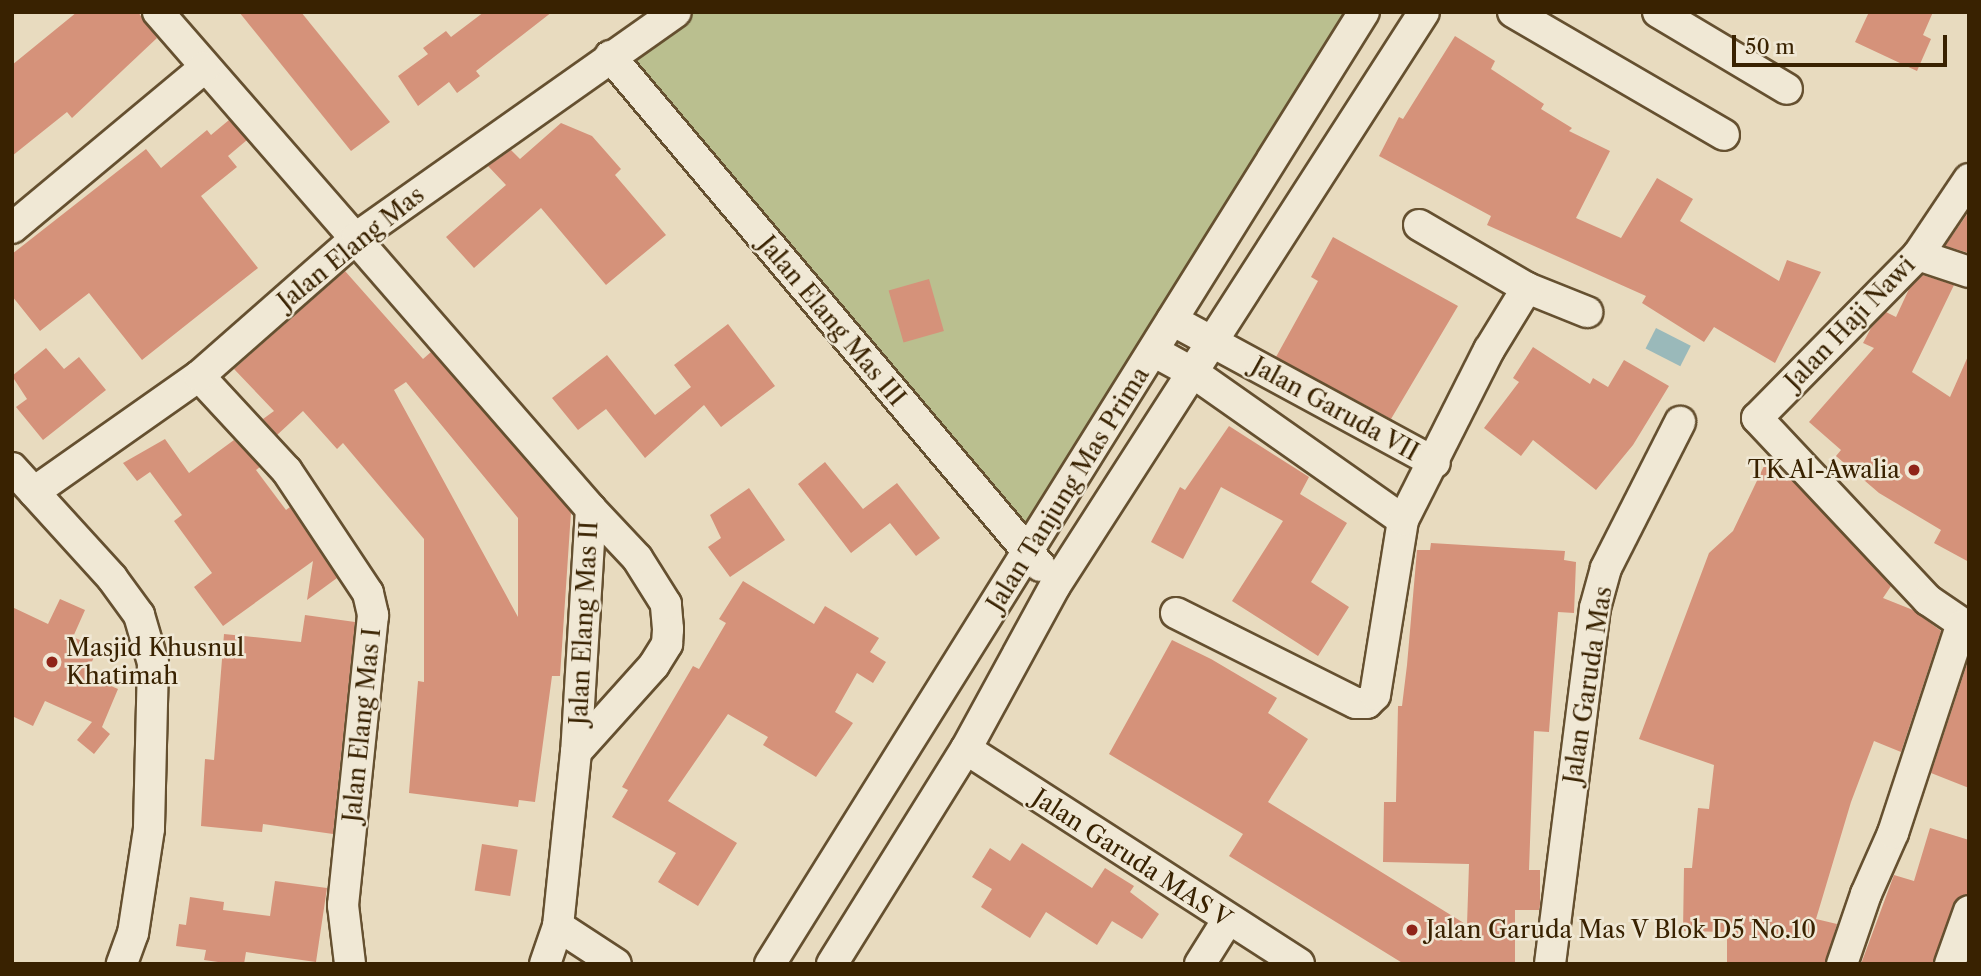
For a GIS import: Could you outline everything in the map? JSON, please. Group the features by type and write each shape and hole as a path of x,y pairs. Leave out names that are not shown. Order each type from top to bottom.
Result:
{"street":[{"name":"Jalan Elang Mas II","path":"158,12 358,236 591,509 576,752 558,926 545,964"},
{"name":"Jalan Elang Mas","path":"34,492 199,376 358,236 676,12"},
{"name":"Jalan Tanjung Mas Prima","path":"770,964 1155,352 1172,320 1364,12"},
{"name":"Jalan Tanjung Mas Prima","path":"832,964 966,749 1055,586 1195,374 1424,12"},
{"path":"1513,12 1724,135"},
{"path":"1658,12 1787,89"},
{"name":"Jalan Elang Mas III","path":"610,56 1055,586"},
{"path":"12,228 205,67"},
{"name":"Jalan Haji Nawi","path":"1965,627 1888,559 1757,418 1918,255 1969,179"},
{"path":"1419,225 1527,288 1587,312"},
{"path":"1918,255 1969,272"},
{"name":"Jalan Garuda VII","path":"1172,320 1435,463 1489,350 1527,288"},
{"path":"1155,352 1195,374 1403,520"},
{"name":"Jalan Elang Mas I","path":"199,376 287,471 368,593 373,615 343,905 350,964"},
{"name":"Jalan Garuda Mas","path":"1550,964 1595,608 1606,568 1680,422"},
{"path":"1176,613 1356,703 1367,703 1375,695 1403,520 1435,463"},
{"path":"12,468 112,578 139,615 153,663 149,829 133,933 122,964"},
{"path":"576,752 654,665 667,644 668,629 666,604 637,558 591,509"},
{"path":"1842,964 1866,894 1893,833 1908,782 1965,627"},
{"name":"Jalan Garuda MAS V","path":"966,749 1299,964"},
{"path":"1950,964 1969,911"},
{"path":"1200,964 1227,920"},
{"path":"558,926 616,964"}],"green space":[{"path":"686,12 1351,12 1028,534 630,55"}],"water":[{"path":"1656,328 1691,346 1680,366 1646,348"}],"building":[{"path":"77,12 138,12 157,38 72,118 67,112 12,156 12,65"},
{"path":"239,12 301,12 390,122 351,151"},
{"path":"484,12 552,12 476,71 480,76 457,93 449,82 418,106 398,76 428,54 423,48 446,31 451,37"},
{"path":"1869,12 1933,12 1923,35 1931,39 1917,71 1855,42"},
{"path":"1455,36 1495,61 1491,69 1544,104 1541,109 1572,128 1569,131 1610,151 1576,218 1621,238 1657,178 1693,199 1680,221 1779,281 1787,260 1821,272 1775,363 1714,327 1704,342 1642,303 1646,296 1487,225 1491,216 1379,156 1399,117 1403,119"},
{"path":"229,120 247,140 228,156 237,167 201,196 258,268 142,360 89,293 40,331 12,296 12,254 146,149 161,168 207,130 211,135"},
{"path":"561,123 592,136 621,169 615,175 666,235 606,285 541,208 474,268 446,237 506,185 488,166 511,150 520,159"},
{"path":"1968,213 1969,253 1945,246"},
{"path":"1333,237 1458,306 1391,419 1276,357 1318,281 1311,277"},
{"path":"345,271 423,359 431,352 571,512 560,676 552,676 535,802 519,800 518,807 409,793 418,681 424,682 424,539 343,443 337,449 303,411 277,435 263,419 274,411 234,369","holes":["406,382 518,518 518,617 394,390"]},
{"path":"1923,275 1954,285 1912,372 1950,397 1969,354 1969,562 1934,543 1941,530 1879,493 1836,456 1841,450 1809,422 1874,348 1863,343 1871,328 1886,312 1896,317 1909,289"},
{"path":"929,279 944,331 904,342 889,291"},
{"path":"728,324 775,386 721,427 704,405 645,458 606,409 578,430 552,398 607,355 655,415 691,387 674,365"},
{"path":"1533,347 1590,384 1593,378 1608,387 1624,360 1669,386 1633,445 1596,490 1533,440 1521,456 1484,428 1519,382 1513,378"},
{"path":"46,348 64,369 79,357 106,390 43,440 16,407 27,399 12,376"},
{"path":"1229,426 1309,477 1300,494 1347,523 1311,582 1349,607 1318,656 1232,601 1283,521 1221,487 1183,559 1151,542 1180,487 1185,490"},
{"path":"165,439 189,473 234,440 260,467 256,470 286,510 290,507 337,578 307,600 313,561 223,626 194,587 212,573 174,521 182,515 150,472 137,481 123,463"},
{"path":"825,462 863,509 897,483 940,538 916,556 890,523 851,553 798,484"},
{"path":"1764,466 1790,478 1891,586 1883,598 1913,610 1941,631 1901,752 1874,741 1851,802 1816,919 1837,924 1825,964 1727,964 1727,932 1683,931 1684,868 1692,868 1698,808 1709,809 1714,765 1639,739 1709,553 1733,531"},
{"path":"749,488 785,540 730,577 708,547 721,538 710,515"},
{"path":"1431,543 1565,551 1564,560 1576,562 1574,613 1558,612 1549,732 1534,731 1529,870 1540,870 1540,905 1539,910 1515,910 1515,964 1404,964 1229,856 1243,834 1109,754 1172,640 1211,659 1277,698 1268,713 1308,739 1268,802 1467,925 1469,864 1383,862 1384,802 1396,802 1398,706 1402,706 1407,665 1417,550 1430,550"},
{"path":"743,581 814,624 825,606 879,638 870,652 886,662 873,683 857,673 835,712 853,723 816,777 763,745 768,737 728,714 668,801 737,843 698,906 658,882 676,853 612,817 628,790 622,787 693,666 699,669 726,623 719,619"},
{"name":"Masjid Khusnul Khatimah","path":"60,599 85,610 73,637 98,648 86,675 118,689 102,727 110,734 94,754 77,740 92,722 45,701 33,726 12,716 12,607 48,624"},
{"path":"305,615 355,622 333,834 263,824 262,832 201,826 205,759 214,760 224,634 301,642"},
{"path":"1969,658 1969,788 1931,773"},
{"path":"1930,828 1969,840 1969,894 1953,905 1933,964 1861,964 1894,875 1914,881"},
{"path":"1022,843 1092,888 1105,868 1134,886 1130,892 1159,914 1142,939 1112,921 1097,945 1046,912 1030,938 981,907 992,889 972,877 990,848 1010,861"},
{"path":"482,844 518,850 510,896 475,890"},
{"path":"275,881 327,888 316,962 246,952 244,964 232,964 204,960 206,950 176,946 179,924 186,925 190,897 224,902 223,910 270,916"}],"place":[{"name":"TK Al-Awalia","path":"1914,470"},
{"name":"Masjid Khusnul Khatimah","path":"52,662"},
{"name":"Jalan Garuda Mas V Blok D5 No.10","path":"1412,930"}]}
